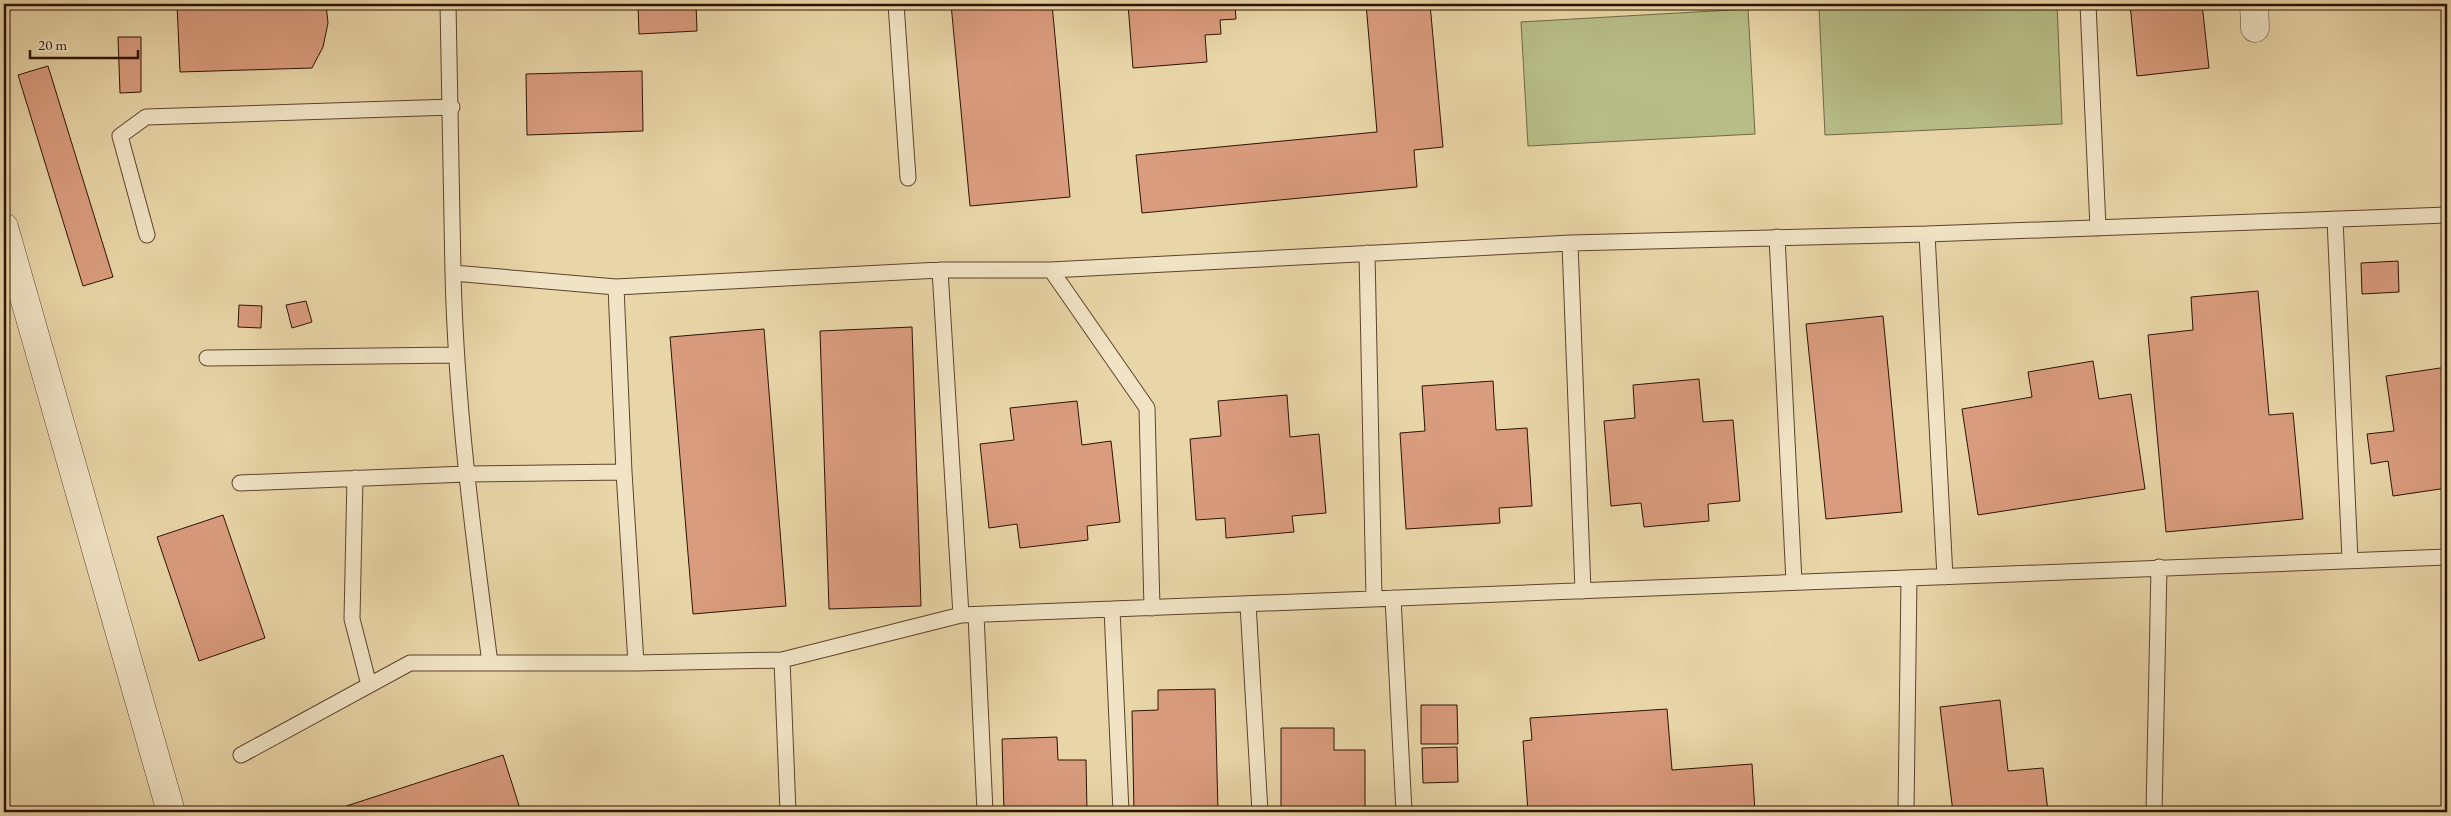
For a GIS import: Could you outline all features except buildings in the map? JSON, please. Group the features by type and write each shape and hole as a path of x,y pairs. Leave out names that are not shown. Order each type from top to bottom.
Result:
{"street":[{"path":"4,227 171,812"}],"lane":[{"path":"448,4 452,107 455,355 466,474 490,664"},
{"path":"896,4 908,178"},
{"path":"2088,4 2098,228"},
{"path":"147,235 120,136 146,117 452,107"},
{"path":"454,273 616,287 940,270 1051,270 1570,243 1927,234 2447,215"},
{"path":"2335,219 2350,560"},
{"path":"1927,234 1945,577"},
{"path":"1777,237 1794,582"},
{"path":"1570,243 1583,591"},
{"path":"1367,253 1374,599"},
{"path":"940,270 985,812"},
{"path":"1051,270 1146,408 1152,608"},
{"path":"616,287 624,472 636,663"},
{"path":"207,358 455,355"},
{"path":"240,483 466,474 624,472"},
{"path":"355,478 352,619 369,685"},
{"path":"241,755 410,663 636,663 782,660 969,615 2447,557"},
{"path":"2154,812 2159,567"},
{"path":"1906,812 1909,578"},
{"path":"1393,598 1404,812"},
{"path":"1248,604 1260,812"},
{"path":"1112,610 1121,812"},
{"path":"782,660 788,812"}],"green space":[{"path":"1892,4 2057,4 2062,124 1825,135 1819,7"},
{"path":"1748,9 1755,134 1528,146 1521,22"}]}
